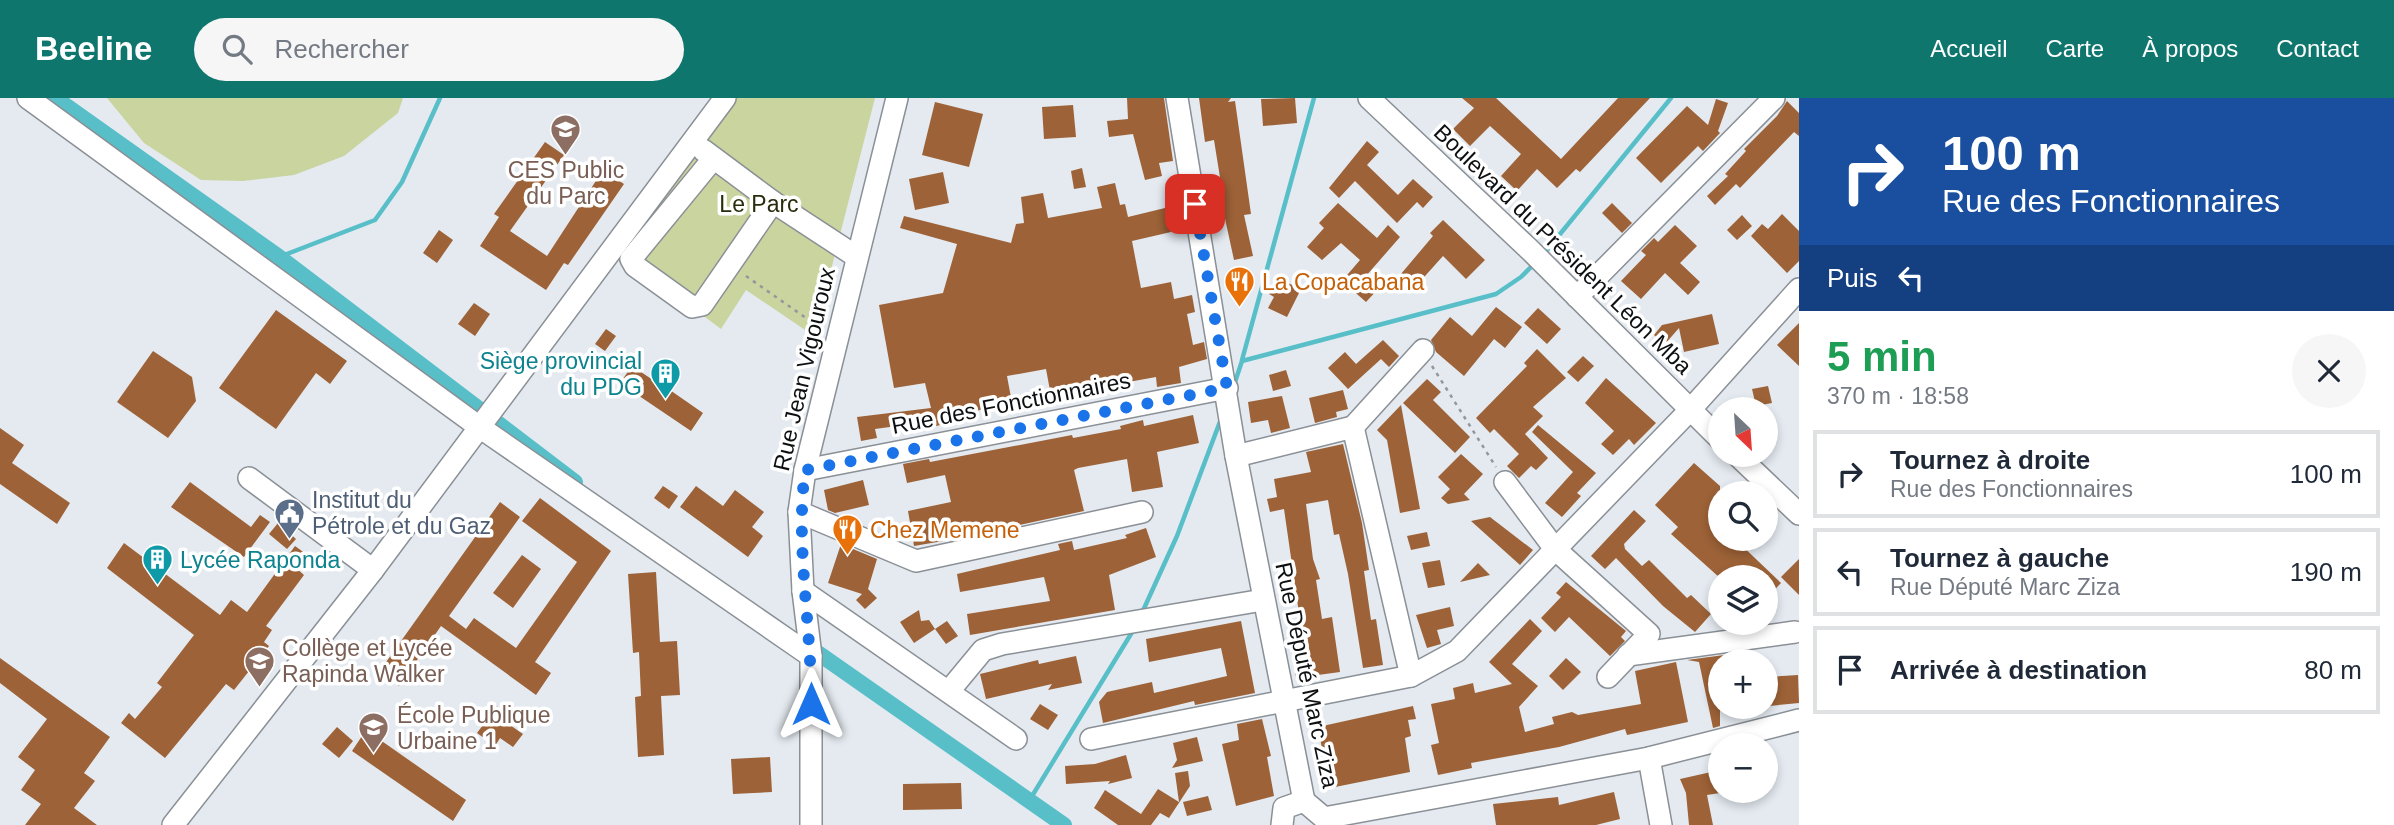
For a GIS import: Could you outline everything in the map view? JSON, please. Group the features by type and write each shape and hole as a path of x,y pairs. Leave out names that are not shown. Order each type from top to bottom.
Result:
{"street":[{"path":"28,98 485,417 811,656"},
{"path":"173,825 373,570 725,98"},
{"name":"Rue Jean Vigouroux","path":"811,825 811,656 803,591 799,512 805,470 897,98"},
{"name":"Rue Député Marc Ziza","path":"1177,98 1263,600 1304,801 1324,818 1649,758 1799,720"},
{"name":"Boulevard du Président Léon Mba","path":"1369,98 1531,250 1708,427"},
{"path":"1577,297 1774,98"},
{"path":"694,141 713,159 773,202 857,257"},
{"path":"713,159 631,259 635,266 692,307 702,305 732,266 773,202"},
{"path":"1091,738 1411,676 1457,651 1690,410 1799,289"},
{"path":"1237,456 1353,427 1423,350"},
{"name":"Rue des Fonctionnaires","path":"805,470 1227,391"},
{"path":"1353,427 1411,676"},
{"path":"1750,467 1799,514"},
{"path":"249,478 373,570"},
{"path":"1505,482 1555,549 1649,634 1608,677"},
{"path":"799,512 915,561 1142,512"},
{"path":"803,591 1016,739"},
{"path":"949,691 983,650 1002,644 1263,600"},
{"path":"1628,655 1795,632"},
{"path":"1649,758 1661,825"},
{"path":"1282,825 1284,808 1304,801"}],"path":[{"path":"732,266 806,318"},
{"path":"1423,350 1505,482"}],"green space":[{"path":"107,98 403,98 398,113 344,156 294,175 243,181 201,180 144,143"},
{"name":"Le Parc","path":"734,98 875,98 814,336 746,290 721,329 613,248"}],"building":[{"path":"1127,98 1164,98 1173,161 1159,163 1162,176 1145,180 1133,134 1109,137 1107,121 1128,119"},
{"path":"1199,98 1231,98 1228,102 1235,101 1251,214 1244,215 1253,256 1234,260 1219,191 1222,190 1214,140 1205,142"},
{"path":"1295,98 1297,123 1263,126 1261,99"},
{"path":"1462,98 1496,98 1561,159 1618,98 1650,98 1580,172 1576,169 1557,188 1537,169 1517,191 1501,176 1521,154 1490,126 1470,146 1453,129 1474,108"},
{"path":"1716,99 1728,103 1718,131 1720,133 1703,151 1698,146 1661,183 1636,158 1687,106 1708,125"},
{"path":"1787,101 1799,113 1799,136 1794,132 1740,188 1736,184 1715,205 1707,196 1728,176 1725,174 1746,151 1744,149 1777,116"},
{"path":"935,102 983,114 969,167 922,155"},
{"path":"1073,105 1076,137 1044,139 1042,107"},
{"path":"1367,141 1379,152 1367,165 1398,195 1413,179 1433,197 1423,208 1417,202 1397,223 1355,181 1339,198 1329,188"},
{"path":"545,142 564,155 510,231 547,256 603,170 624,184 568,265 564,263 546,290 480,246 499,217 494,214"},
{"path":"1082,168 1086,187 1074,189 1071,171"},
{"path":"943,172 949,203 915,210 909,179"},
{"path":"1115,183 1120,205 1125,204 1128,217 1165,208 1171,232 1132,241 1141,288 1171,282 1174,299 1192,295 1195,312 1187,314 1193,345 1204,342 1207,359 1179,367 1181,383 1157,387 1156,377 1051,396 1046,369 1007,376 1012,403 957,415 958,421 936,426 934,421 875,429 877,438 861,441 857,417 931,408 925,383 894,388 879,305 943,293 957,244 900,228 904,216 1011,243 1016,224 1024,223 1021,197 1043,193 1048,218 1102,208 1097,187"},
{"path":"1338,203 1377,238 1388,225 1400,237 1366,276 1379,288 1366,302 1342,281 1360,260 1341,243 1322,260 1307,247 1324,228 1319,223"},
{"path":"1612,203 1632,223 1622,233 1602,213"},
{"path":"1782,214 1799,231 1799,261 1787,273 1751,236 1762,224 1768,229"},
{"path":"1742,215 1752,226 1737,240 1727,230"},
{"path":"1443,220 1485,260 1466,279 1443,256 1417,285 1414,282 1406,291 1395,281 1433,236 1430,233"},
{"path":"1675,225 1697,246 1680,263 1700,282 1688,295 1665,273 1641,299 1621,281 1646,255 1641,251 1654,238 1658,242"},
{"path":"439,230 453,240 437,263 423,253"},
{"path":"1277,278 1301,289 1287,317 1268,308 1274,297 1269,294"},
{"path":"474,303 490,314 475,336 458,324"},
{"path":"1496,307 1522,327 1505,348 1494,339 1464,376 1436,352 1431,340 1450,317 1472,336"},
{"path":"1538,308 1561,329 1547,344 1524,323"},
{"path":"276,310 347,361 330,384 316,373 276,429 219,388"},
{"path":"1712,314 1719,344 1684,352 1679,328 1665,344 1654,335 1662,325"},
{"path":"1799,323 1799,366 1777,345"},
{"path":"606,329 616,336 605,351 595,344"},
{"path":"1383,340 1399,356 1389,367 1381,359 1348,389 1328,368 1345,352 1356,364"},
{"path":"1537,349 1566,378 1533,407 1543,416 1525,434 1548,458 1536,470 1531,466 1519,478 1507,466 1519,454 1494,429 1490,433 1476,418 1527,366 1524,363"},
{"path":"153,351 192,377 196,401 168,438 117,402"},
{"path":"1583,356 1594,366 1578,382 1567,372"},
{"name":"Siège provincial du PDG","path":"632,366 653,380 659,372 672,381 667,388 703,413 691,431 620,383"},
{"path":"1286,370 1291,386 1273,391 1269,375"},
{"path":"1606,378 1656,423 1634,445 1629,439 1613,455 1601,444 1614,431 1585,403"},
{"path":"1427,379 1441,392 1433,400 1470,437 1455,453 1403,403"},
{"path":"1768,386 1771,397 1754,397 1752,389"},
{"path":"1343,390 1348,409 1336,412 1337,417 1315,423 1309,398"},
{"path":"1282,396 1290,428 1271,433 1268,420 1251,423 1248,402"},
{"path":"1401,405 1420,509 1400,513 1387,440 1377,430"},
{"path":"1193,415 1199,443 1157,452 1163,487 1132,492 1127,459 1078,468 1074,470 1084,511 987,532 986,528 948,536 949,540 914,546 908,511 951,502 945,475 907,483 903,464 929,459 930,462 1072,435 1073,438 1121,429 1120,426 1143,420 1144,426"},
{"path":"1538,425 1596,473 1577,493 1581,496 1562,517 1545,503 1573,472 1532,432"},
{"path":"0,428 24,445 12,463 70,503 57,524 0,484"},
{"path":"1343,444 1362,523 1369,570 1364,571 1371,620 1376,619 1383,665 1363,668 1348,574 1339,534 1334,535 1328,500 1306,504 1313,559 1320,579 1316,580 1322,619 1332,617 1340,672 1296,678 1294,665 1311,663 1307,633 1302,634 1284,509 1270,512 1267,499 1277,497 1274,479 1311,472 1306,452"},
{"path":"1461,454 1483,474 1464,494 1470,500 1448,504 1441,498 1450,489 1438,477"},
{"path":"1694,463 1714,481 1708,481 1708,551 1748,551 1762,565 1708,565 1708,567 1671,534 1678,527 1655,505"},
{"path":"863,480 869,505 835,513 828,510 824,490"},
{"path":"190,482 251,527 260,515 270,522 244,557 171,507"},
{"path":"663,486 678,496 669,509 654,498"},
{"path":"696,486 723,506 735,490 764,512 752,527 763,536 748,557 680,507"},
{"path":"540,498 611,551 535,662 551,673 536,695 441,626 399,686 379,672 500,502 520,517 449,616 466,629 474,618 516,648 577,562 522,521"},
{"path":"1634,510 1646,521 1624,544 1625,549 1642,566 1649,560 1687,598 1691,595 1708,611 1708,617 1695,632 1663,606 1616,558 1605,569 1591,556"},
{"path":"1490,517 1533,550 1520,565 1471,521"},
{"path":"278,523 296,539 287,549 269,534"},
{"path":"1146,528 1156,557 1109,575 1115,610 970,635 967,614 1050,601 1044,577 960,592 957,574 1060,550 1058,544 1072,541 1074,550 1127,538 1125,535"},
{"path":"1427,532 1430,546 1411,550 1407,536"},
{"path":"124,543 220,615 231,600 247,612 295,546 306,554 296,568 304,575 266,626 272,630 264,642 269,646 234,690 226,684 165,758 121,723 129,713 135,719 162,687 157,683 194,635 107,568"},
{"path":"841,544 877,559 868,589 877,598 865,609 856,600 862,594 828,583"},
{"path":"522,555 541,569 513,608 493,593"},
{"path":"1799,559 1799,595 1781,577"},
{"path":"1440,560 1445,585 1428,588 1422,563"},
{"path":"1478,563 1490,575 1460,582"},
{"path":"656,572 660,642 677,641 680,695 661,696 664,755 638,757 635,697 641,696 639,652 633,653 628,574"},
{"path":"1566,582 1626,631 1621,637 1625,641 1610,656 1569,617 1555,632 1541,618 1561,597 1556,593"},
{"path":"1450,607 1454,626 1437,630 1441,644 1427,648 1416,615"},
{"path":"919,610 921,621 929,620 935,629 914,643 900,622"},
{"path":"1530,619 1542,631 1512,664 1538,686 1519,707 1525,732 1554,724 1552,717 1572,712 1578,715 1641,704 1635,671 1676,662 1688,722 1627,735 1625,729 1559,747 1471,763 1472,768 1438,775 1431,745 1439,743 1431,704 1455,699 1453,688 1473,683 1475,693 1512,684 1489,662"},
{"path":"947,621 958,636 946,644 935,629"},
{"path":"1241,621 1255,693 1195,705 1194,701 1103,723 1099,702 1107,692 1152,682 1154,693 1227,676 1221,648 1149,662 1146,639"},
{"path":"1076,656 1082,683 1048,690 1052,684 986,699 980,674 1038,660 1039,664"},
{"path":"1708,657 1708,704 1699,662 1687,660"},
{"path":"0,658 110,737 84,773 95,781 74,808 97,825 25,825 41,804 21,790 35,770 18,757 47,719 0,683"},
{"path":"1566,658 1581,672 1563,690 1549,676"},
{"path":"1798,675 1799,703 1778,705 1778,676"},
{"path":"1040,704 1058,715 1048,730 1030,719"},
{"path":"497,706 515,719 510,725 523,734 513,747 500,738 495,746 477,733"},
{"path":"1413,706 1416,719 1408,720 1411,736 1405,738 1410,772 1335,787 1329,753 1323,754 1318,727"},
{"path":"1262,719 1271,756 1267,757 1274,796 1236,806 1222,744 1239,740 1237,724"},
{"path":"1711,719 1720,719 1720,726 1713,728"},
{"path":"337,727 353,741 339,758 322,744"},
{"path":"366,730 466,800 453,821 352,751"},
{"path":"1197,737 1203,761 1172,768 1177,760 1173,743"},
{"path":"1126,755 1132,778 1108,784 1110,781 1066,784 1065,766 1095,764"},
{"path":"770,757 772,792 733,794 731,759"},
{"path":"1188,771 1190,786 1169,818 1160,813 1151,825 1118,825 1094,808 1105,790 1141,814 1158,789 1179,802 1175,773"},
{"path":"1708,773 1707,795 1713,825 1689,825 1686,793 1680,779"},
{"path":"961,783 962,809 903,810 903,784"},
{"path":"1614,792 1620,819 1596,825 1496,825 1493,804 1558,797 1559,805"},
{"path":"1208,796 1212,810 1187,816 1183,802"}],"waterway":[{"path":"55,98 279,257 575,482"},
{"path":"279,257 375,220 402,182 440,98"},
{"path":"1242,360 1314,98"},
{"path":"1543,255 1671,98"},
{"path":"1234,385 1242,361 1496,294 1521,277 1535,263"},
{"path":"1141,615 1177,536 1221,419"},
{"path":"1029,801 1134,629"},
{"path":"805,644 1064,825"}],"place":[{"name":"CES Public du Parc","path":"566,156"},
{"name":"La Copacabana","path":"1239,309"},
{"name":"Siège provincial du PDG","path":"665,401"},
{"name":"Institut du Pétrole et du Gaz","path":"289,540"},
{"name":"Chez Memene","path":"847,557"},
{"name":"Lycée Raponda","path":"157,587"},
{"name":"Collège et Lycée Rapinda Walker","path":"259,688"},
{"name":"École Publique Urbaine 1","path":"374,755"}],"route":[{"path":"811,704 811,656 803,591 799,512 805,470 1227,388 1195,204"}]}
